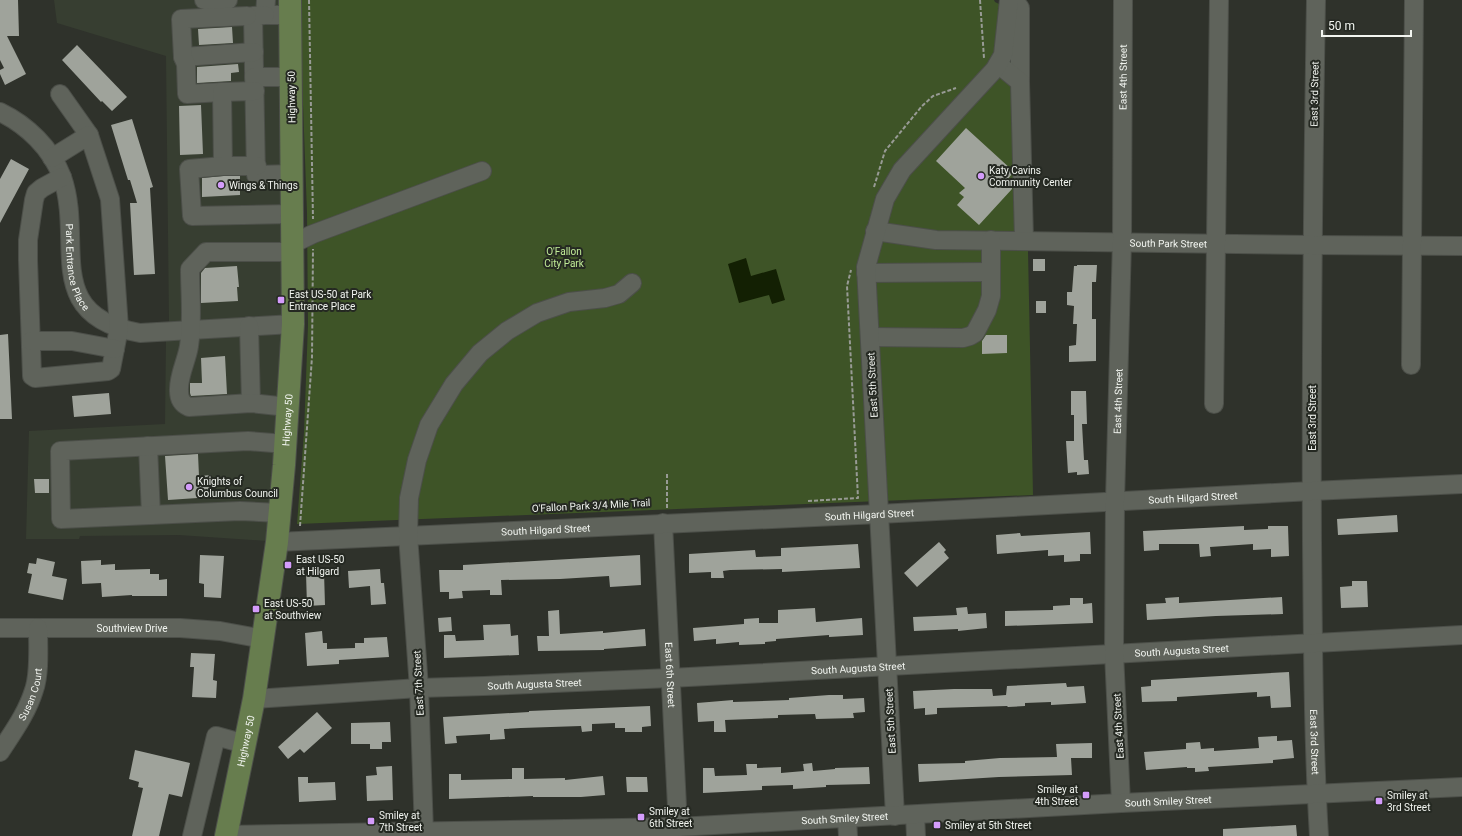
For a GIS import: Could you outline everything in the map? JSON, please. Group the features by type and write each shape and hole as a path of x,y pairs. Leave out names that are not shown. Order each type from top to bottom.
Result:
{"main road":[{"name":"Highway 50","path":"226,835 254,699 264,639 277,542 286,444 293,324 290,7"}],"street":[{"path":"204,0 228,0"},
{"name":"East 5th Street","path":"895,816 870,337 859,270 866,267 885,199 902,170 995,69 991,61 1003,56 1009,0"},
{"path":"1014,0 1020,8 1020,82 1024,240"},
{"name":"East 4th Street","path":"1121,803 1114,653 1115,501 1122,241 1123,0"},
{"path":"1214,404 1219,0"},
{"name":"East 3rd Street","path":"1316,0 1312,245 1312,491 1313,644 1319,836"},
{"path":"1411,365 1414,0"},
{"path":"290,7 258,12 181,19 183,57 186,64 187,94 222,92 291,76"},
{"path":"258,12 254,52 256,175 292,174"},
{"path":"183,57 254,52"},
{"path":"991,61 1020,82"},
{"path":"222,92 223,166"},
{"path":"60,94 89,135 110,199 119,328 111,369 108,371 35,378 32,376 28,240 36,193 62,177"},
{"name":"Park Entrance Place","path":"0,112 20,124 34,135 52,158 62,177 67,202 71,267 77,293 91,311 99,318 119,328 140,333 293,324"},
{"path":"52,158 89,135"},
{"path":"257,166 223,166 189,169 192,216 292,214"},
{"path":"288,407 251,403 203,408 189,408 184,405 180,399 178,390 189,346 191,330 190,269 206,252 292,248 313,234 482,170"},
{"name":"South Park Street","path":"875,231 936,240 1462,246"},
{"path":"870,337 963,338 975,333 986,310 990,296 991,240"},
{"path":"859,270 991,272"},
{"name":"East 7th Street","path":"424,832 419,688 408,535 409,498 417,460 429,425 454,384 480,353 506,331 537,313 569,302 605,298 618,294 632,283"},
{"path":"249,326 251,403"},
{"path":"31,341 72,341 115,349"},
{"path":"280,513 240,511 61,519 60,451 248,442 286,444"},
{"path":"148,446 151,515"},
{"name":"South Hilgard Street","path":"277,542 408,535 665,516 879,514 1462,484"},
{"name":"East 6th Street","path":"665,516 670,678 678,827"},
{"name":"Southview Drive","path":"0,628 180,628 220,631 264,639"},
{"name":"Susan Court","path":"0,752 23,716 35,689 38,658 38,628"},
{"name":"South Augusta Street","path":"254,699 419,688 670,678 1462,635"},
{"path":"192,836 216,736 245,744"},
{"name":"South Smiley Street","path":"226,835 424,832 558,833 678,827 848,827 895,816 1121,803 1462,788"},
{"path":"915,815 916,836"}],"path":[{"path":"300,528 312,357 313,234 309,0"},
{"path":"980,0 991,61"},
{"path":"874,188 885,152 922,106 934,96 961,87"},
{"path":"802,502 858,498 847,286 848,278 859,270"},
{"path":"665,516 667,474"}],"shaded area":[{"path":"54,0 279,0 283,279 279,390 267,541 179,535 80,536 79,539 26,539 29,431 165,424 166,340 169,322 166,56 57,23"},
{"path":"746,258 751,276 776,269 785,300 772,304 769,295 739,303 728,264"}],"green space":[{"name":"O'Fallon City Park","path":"302,0 994,0 995,2 1013,11 1017,231 1028,251 1033,495 297,524 304,432 308,325 307,213 302,77"}],"building":[{"path":"0,0 18,0 19,36 7,36 26,74 5,85 0,74 0,70 4,68 0,60"},
{"path":"232,27 233,43 199,45 198,29"},
{"path":"77,45 127,97 112,111 102,101 101,102 62,60"},
{"path":"238,64 239,72 231,73 231,81 197,83 197,67"},
{"path":"201,105 203,154 180,155 179,106"},
{"path":"132,119 153,187 150,188 155,274 134,275 130,203 137,203 130,180 128,180 111,125"},
{"name":"Katy Cavins Community Center","path":"966,128 1012,170 1012,174 1007,180 1012,185 1012,189 979,225 957,205 964,197 959,193 965,188 936,161"},
{"path":"11,159 29,169 0,223 0,179"},
{"name":"Wings & Things","path":"240,176 240,195 202,197 202,178"},
{"path":"1033,259 1045,259 1045,271 1033,271"},
{"path":"1097,265 1096,282 1092,282 1092,319 1096,319 1096,361 1069,362 1069,346 1076,345 1077,324 1073,324 1074,306 1067,305 1067,292 1072,292 1074,266"},
{"path":"237,266 239,287 237,287 238,301 201,303 201,273 205,268"},
{"path":"1036,301 1046,301 1046,313 1036,313"},
{"path":"8,334 12,419 0,419 0,335"},
{"path":"986,335 1007,335 1007,353 982,354 982,341"},
{"path":"225,356 227,394 191,396 190,383 202,383 201,358"},
{"path":"1071,391 1086,391 1087,424 1082,424 1084,460 1088,460 1089,474 1077,475 1077,472 1068,473 1066,441 1074,441 1074,415 1071,415"},
{"path":"109,393 111,414 74,417 72,396"},
{"name":"Knights of Columbus Council","path":"198,454 199,476 211,475 212,497 168,500 165,456"},
{"path":"34,479 49,479 49,493 35,493"},
{"path":"1397,515 1398,532 1338,535 1337,519"},
{"path":"1244,526 1244,530 1268,529 1268,526 1288,526 1289,556 1271,557 1271,549 1253,550 1253,544 1210,547 1211,556 1200,557 1199,544 1159,544 1159,550 1144,551 1143,531"},
{"path":"1090,532 1091,554 1080,554 1080,561 1064,562 1064,555 1048,556 1048,550 997,554 996,535 1020,533 1021,536"},
{"path":"939,542 946,550 944,552 949,558 917,587 904,573"},
{"path":"858,544 860,568 782,572 782,569 730,570 723,571 724,578 711,578 711,572 689,573 689,554 755,550 756,557 781,556 781,548"},
{"path":"200,555 224,556 221,598 204,597 204,584 199,583"},
{"path":"640,555 641,585 610,587 609,576 501,580 502,595 490,595 490,590 462,591 463,598 449,599 449,592 440,592 439,570 463,570 463,565"},
{"path":"37,558 55,562 52,576 67,579 63,600 28,593 32,574 27,573 29,563 36,564"},
{"path":"101,560 101,565 115,564 115,570 150,569 150,574 159,574 159,580 167,579 167,596 132,595 102,597 101,583 82,584 81,561"},
{"path":"380,569 381,583 384,583 386,604 371,605 370,586 349,588 348,571"},
{"path":"324,572 325,605 307,606 306,573"},
{"path":"1352,581 1367,581 1368,607 1341,608 1340,587 1352,586"},
{"path":"1179,597 1179,603 1282,597 1283,614 1147,620 1146,604 1166,603 1165,598"},
{"path":"1070,598 1083,598 1083,604 1092,603 1093,623 1005,626 1005,611 1053,610 1053,606 1070,605"},
{"path":"967,607 968,614 986,613 987,628 958,631 958,629 914,631 913,617 957,615 956,608"},
{"path":"815,608 816,622 862,618 863,635 829,637 829,635 776,639 776,641 765,642 765,644 739,645 739,642 716,644 716,639 694,641 693,628 744,624 744,619 759,618 759,623 778,623 778,610"},
{"path":"559,610 560,634 603,631 603,633 645,629 646,646 604,650 538,651 537,636 549,636 548,611"},
{"path":"451,617 452,631 439,632 438,618"},
{"path":"510,624 511,636 518,635 519,655 444,658 444,635 455,635 456,641 484,640 483,625"},
{"path":"322,631 323,643 327,643 327,649 355,648 355,643 364,643 364,638 387,637 389,657 339,660 339,664 307,666 305,633"},
{"path":"191,653 215,654 213,680 217,681 216,698 192,697 194,667 190,667"},
{"path":"1289,672 1291,707 1271,708 1270,696 1257,697 1257,692 1177,697 1177,701 1142,702 1141,687 1151,686 1151,680"},
{"path":"1066,683 1067,687 1084,686 1086,703 1051,705 1051,702 1025,703 1025,706 1008,707 937,708 937,714 925,715 925,708 914,709 913,691 992,689 993,696 1006,695 1007,686"},
{"path":"843,695 843,699 864,698 865,712 853,713 854,718 816,719 815,714 778,715 778,718 725,720 726,732 714,732 714,721 698,722 697,703 733,700 733,702 789,700 789,698"},
{"path":"650,706 651,726 642,727 642,732 625,732 625,728 615,728 615,723 592,724 592,731 582,732 581,726 504,729 505,739 490,740 490,734 456,736 457,743 445,744 443,717 529,711"},
{"path":"317,712 332,728 304,753 300,749 288,759 278,747"},
{"path":"390,722 391,742 382,742 382,749 370,749 370,744 351,744 351,723"},
{"path":"1277,736 1277,741 1292,740 1294,758 1273,760 1273,763 1208,767 1209,771 1195,772 1195,768 1187,767 1146,770 1144,752 1186,749 1186,743 1200,742 1201,749 1214,748 1214,751 1259,748 1258,737"},
{"path":"1092,743 1092,758 1071,758 1072,775 999,777 919,782 918,764 965,763 965,761 1000,758 1057,757 1056,744"},
{"path":"135,750 190,763 182,797 169,794 159,836 132,836 143,788 138,787 139,782 129,779"},
{"path":"812,763 813,771 835,768 869,767 870,784 826,785 826,787 793,789 793,785 762,786 762,790 703,793 703,768 714,768 715,776 747,775 746,764 757,764 757,768 781,767 781,773 804,771 803,764"},
{"path":"392,766 393,800 367,801 366,776 377,775 376,767"},
{"path":"512,768 524,768 524,779 565,778 565,780 603,776 605,795 581,797 533,796 449,799 449,774 461,774 461,780 512,779"},
{"path":"298,777 308,777 308,783 335,782 336,800 299,802"},
{"path":"626,777 647,777 648,792 627,792"},
{"path":"1296,825 1297,836 1223,836 1223,829"}],"place":[{"name":"Katy Cavins Community Center","path":"981,176"},
{"name":"Wings & Things","path":"221,185"},
{"name":"East US-50 at Park Entrance Place","path":"281,300"},
{"name":"Knights of Columbus Council","path":"189,487"},
{"name":"East US-50 at Hilgard","path":"288,565"},
{"name":"East US-50 at Southview","path":"256,609"},
{"name":"Smiley at 4th Street","path":"1086,795"},
{"name":"Smiley at 3rd Street","path":"1379,801"},
{"name":"Smiley at 6th Street","path":"641,817"},
{"name":"Smiley at 7th Street","path":"371,821"},
{"name":"Smiley at 5th Street","path":"937,825"}]}
